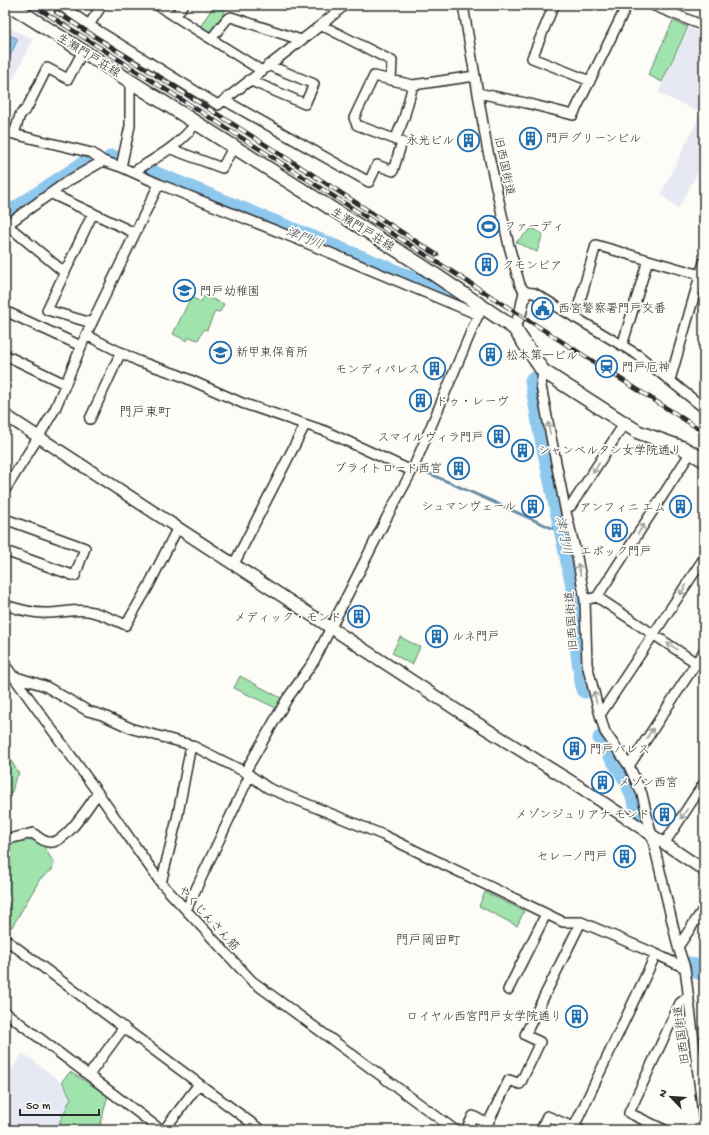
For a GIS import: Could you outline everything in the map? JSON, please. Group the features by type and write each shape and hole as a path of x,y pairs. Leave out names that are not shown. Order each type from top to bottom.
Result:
{"main road":[{"name":"生瀬門戸荘線","path":"10,5 419,264 481,311 514,328 543,371 638,432 691,452 704,460"}],"street":[{"path":"60,5 89,25 218,105 322,25 345,5"},
{"path":"89,25 102,5"},
{"path":"157,5 211,39 265,68 314,84 305,104 249,80"},
{"path":"175,17 183,5"},
{"name":"旧西国街道","path":"463,5 487,147 509,246 520,285 525,292"},
{"path":"554,5 532,58 590,81"},
{"path":"478,93 573,115 627,5"},
{"path":"652,5 704,26"},
{"path":"211,39 227,19 231,17 301,40"},
{"path":"322,25 392,62 391,80"},
{"path":"82,51 68,79 47,68 27,108 20,115 9,133 92,153 103,161 133,172 158,184 481,311 412,471 387,517 314,662 286,699 248,774 186,910"},
{"path":"224,100 369,182 377,165 393,171 402,142 356,125 354,118 374,76 413,85 475,76"},
{"path":"121,167 130,126 130,81"},
{"path":"395,140 404,118 413,85"},
{"path":"133,172 171,149 190,131 196,123"},
{"path":"171,149 222,168 234,146"},
{"path":"64,272 6,225 54,191 103,161"},
{"path":"5,490 55,409 86,335 158,184"},
{"path":"54,191 56,196 135,233"},
{"path":"92,323 47,310 93,213"},
{"path":"575,318 596,245 702,275"},
{"path":"622,346 648,260"},
{"path":"670,380 702,275 704,262"},
{"path":"514,328 520,315 525,292 534,293 638,355 704,408"},
{"path":"5,311 81,346"},
{"path":"86,335 138,361 179,375 242,403 325,431 412,471"},
{"path":"90,419 121,352"},
{"path":"5,355 65,384"},
{"name":"旧西国街道","path":"543,371 541,386 564,508 585,600 587,664 605,732 629,766 642,794 678,947 686,968 689,996 700,1052 704,1123"},
{"path":"5,414 704,870"},
{"path":"234,564 304,424"},
{"path":"564,508 571,506 624,424"},
{"path":"585,600 596,597 691,452"},
{"path":"5,519 85,548 75,576 5,551"},
{"path":"5,605 19,610 47,613 62,611 88,611 126,625 148,587 178,527"},
{"path":"600,715 704,558"},
{"path":"596,597 700,665"},
{"path":"629,766 700,665 704,651"},
{"name":"やくじんさん筋","path":"5,665 98,793 160,883 252,981 455,1130"},
{"path":"13,676 45,686 88,712 102,715 133,728 191,745 248,774 268,788 384,835 563,922 581,922 686,968"},
{"path":"160,883 177,819 191,745"},
{"path":"664,844 704,783"},
{"path":"5,840 33,833 47,842 55,842 74,827 98,793"},
{"path":"678,947 704,908"},
{"path":"508,990 546,914"},
{"path":"466,1130 473,1116 482,1121 489,1122 509,1080 520,1084 540,1042 525,1036 581,922"},
{"path":"5,939 261,1130"},
{"path":"541,1130 547,1116 577,1129 656,954"},
{"path":"665,1130 629,1113 680,1003 689,996"},
{"path":"5,1012 163,1130 200,1084"},
{"path":"89,1075 124,1028"}],"shaded area":[{"path":"5,26 33,39 5,96"},
{"path":"689,28 699,32 704,52 704,161 678,209 661,194 701,113 658,93"},
{"path":"23,1053 73,1091 59,1130 5,1130 5,1079"}],"green space":[{"path":"214,5 227,5 218,24 210,32 200,27"},
{"path":"673,21 688,27 662,82 648,75"},
{"path":"532,228 543,234 537,252 516,242"},
{"path":"204,296 224,304 220,312 215,311 207,330 204,329 198,340 189,337 187,341 173,334 191,297 201,302"},
{"path":"400,637 420,647 412,665 392,653"},
{"path":"240,676 281,698 276,708 234,688"},
{"path":"5,754 9,757 19,774 15,779 12,792 5,795"},
{"path":"21,838 34,840 42,844 54,863 52,870 40,879 12,927 5,925 5,915 12,898 5,890 5,846"},
{"path":"485,892 524,911 517,926 479,906"},
{"path":"70,1072 108,1095 99,1130 60,1130 60,1121 71,1098 62,1081"}],"water":[{"path":"5,33 18,39 8,60 5,58"}],"waterway":[{"name":"津門川","path":"5,218 94,159"},
{"name":"津門川","path":"112,159 119,161"},
{"name":"津門川","path":"144,171 450,296 466,305"},
{"name":"津門川","path":"534,381 542,429 578,600 580,654 585,689"},
{"path":"419,469 563,533"},
{"name":"津門川","path":"602,739 628,779 641,812"},
{"name":"津門川","path":"690,966 704,972"}],"railway":[{"path":"33,5 704,432"},
{"path":"56,12 437,255"}],"place":[{"name":"門戸グリーンビル","path":"530,138"},
{"name":"永光ビル","path":"469,140"},
{"name":"ファーディ","path":"489,226"},
{"name":"クモンピア","path":"486,265"},
{"name":"門戸幼稚園","path":"185,291"},
{"name":"西宮警察署門戸交番","path":"543,308"},
{"name":"新甲東保育所","path":"221,352"},
{"name":"松本第一ビル","path":"490,355"},
{"name":"門戸厄神","path":"607,367"},
{"name":"モンディパレス","path":"435,369"},
{"name":"ドゥ・レーヴ","path":"421,401"},
{"name":"スマイルヴィラ門戸","path":"499,437"},
{"name":"シャンベルタン女学院通り","path":"522,450"},
{"name":"ブライトロード西宮","path":"458,468"},
{"name":"シュマンヴェール","path":"532,506"},
{"name":"アンフィニ エム","path":"681,507"},
{"name":"エポック門戸","path":"616,530"},
{"name":"メディック・モンド","path":"358,617"},
{"name":"ルネ門戸","path":"436,636"},
{"name":"門戸パレス","path":"575,749"},
{"name":"メゾン西宮","path":"603,782"},
{"name":"メゾンジュリアナ モンド","path":"665,814"},
{"name":"セレーノ門戸","path":"624,856"},
{"name":"ロイヤル西宮門戸女学院通り","path":"577,1016"}],"district":[{"name":"門戸東町","path":"145,411"},
{"name":"門戸岡田町","path":"428,939"}]}
